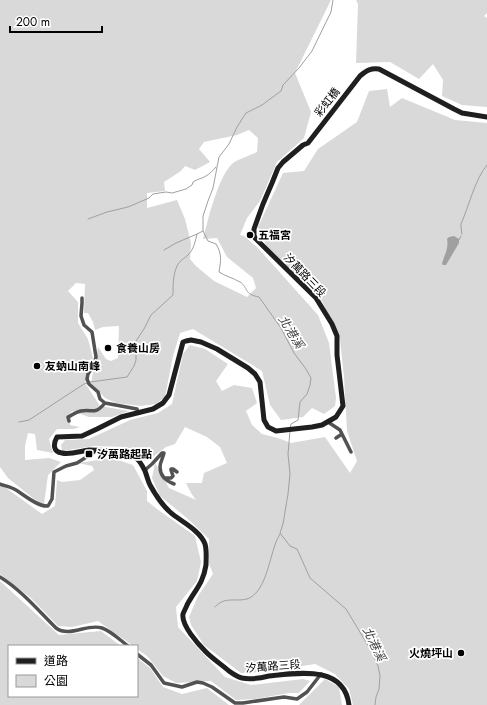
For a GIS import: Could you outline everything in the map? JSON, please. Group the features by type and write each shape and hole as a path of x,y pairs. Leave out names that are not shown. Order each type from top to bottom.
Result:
{"street":[{"name":"彩虹橋","path":"303,145 308,143 360,76 372,68 379,69 454,109 487,117"},
{"name":"汐萬路三段","path":"303,145 278,168 258,216 254,229 254,235 272,256 316,298 332,324 337,336 343,406 336,417 322,425 312,427 276,431 268,427 264,420 260,382 255,374 217,349 201,342 186,340 183,342 169,395 163,403 153,409 121,416 82,436 57,437 54,446 57,451 63,453 89,450 116,452 138,459 145,470 150,485 161,503 169,512 182,520 201,536 205,543 207,553 205,571 201,583 183,614 184,622 207,653 241,678 251,679 284,674 304,673 321,674 330,677 337,681 342,687 348,697 349,705"},
{"path":"82,298 81,316 84,325 92,332 96,357 94,365 88,374 87,379 89,384 98,392 100,399 105,403 137,409 138,413"},
{"path":"69,421 68,417 76,413 81,411 98,410 105,403"},
{"path":"328,422 340,430 351,452"},
{"path":"336,438 342,434"},
{"path":"0,484 14,489 39,505 48,506 52,500 54,472 66,466 77,463 96,451"},
{"path":"145,470 162,452 164,453 160,466 162,475 167,481 174,484"},
{"path":"164,478 171,478 173,476 171,469 177,472"},
{"path":"0,577 19,591 59,630 70,631 92,627 102,628 127,645"},
{"path":"138,655 150,665 164,683 182,687 197,682 203,683 212,686 235,702 243,703 284,697 297,699 307,692 321,674"}],"green space":[{"path":"0,0 331,0 295,73 311,112 304,138 277,162 260,201 247,218 240,235 244,236 257,247 318,315 329,343 336,398 335,406 324,414 312,408 303,417 281,420 270,405 262,371 193,329 180,333 173,356 165,397 156,404 141,406 116,403 105,398 91,383 98,347 106,359 111,361 118,358 119,326 103,327 95,330 88,313 84,313 85,284 76,283 68,291 78,302 78,323 88,339 93,358 85,383 100,406 129,411 112,417 89,417 72,411 69,417 70,425 80,427 74,429 57,429 49,439 53,453 37,450 35,434 28,433 25,446 25,460 49,458 61,462 48,475 44,504 34,499 8,478 0,467","holes":["249,130 258,138 257,152 234,162 222,179 214,199 203,239 217,238 227,257 253,278 256,288 247,297 214,281 190,259 191,243 185,219 177,200 147,208 147,193 165,191 164,182 181,171 185,166 195,170 210,162 199,149 204,142 237,135"]},
{"path":"356,0 487,0 487,13 484,16 487,18 487,107 462,105 442,96 443,80 433,64 419,79 390,62 356,63 358,4"},
{"path":"387,89 390,107 402,98 455,120 487,123 487,705 353,705 349,689 335,674 315,664 263,672 241,673 204,645 191,625 189,617 198,596 213,574 209,563 209,539 160,496 152,478 155,463 169,488 196,500 186,483 202,483 204,473 227,463 220,447 207,437 185,427 175,444 166,447 145,461 134,450 124,447 94,446 62,451 61,445 65,440 89,439 130,420 158,413 172,404 183,354 190,345 205,349 228,364 216,381 222,391 234,385 252,388 257,403 246,411 252,425 262,434 291,443 325,437 350,473 357,461 347,431 340,340 322,301 266,245 258,227 283,173 304,171 318,149 357,122 369,91"},
{"path":"112,458 133,465 147,491 147,501 195,536 201,562 197,581 176,607 178,627 225,677 251,685 303,679 310,681 299,693 236,700 211,681 176,683 163,676 147,656 138,650 138,645 132,645 98,621 72,627 58,626 31,598 0,574 0,485 42,514 55,506 57,480 62,482 80,480 94,470 92,466 78,463"},
{"path":"0,581 59,635 101,631 120,645 8,645 8,697 138,697 138,659 150,668 163,687 182,694 207,688 229,705 0,705"},
{"path":"325,679 339,687 342,705 299,705"}],"shaded area":[{"path":"454,236 459,239 459,243 446,265 443,265 447,239"}],"waterway":[{"name":"北港溪","path":"290,428 291,424 298,420 300,402 307,394 311,378 294,353 281,328 259,297 248,293 245,286 240,282 219,272 221,261 220,254 216,244 208,241 203,231 203,216 213,188 219,157 229,144 237,127 246,113 262,105 281,91 283,85 312,51 331,12 333,0"},
{"path":"462,234 461,224 479,178 487,165"},
{"path":"88,219 107,212 128,207 149,198 153,194 166,192 172,193 186,189 192,185 193,182 209,174 216,167"},
{"path":"90,382 127,377 136,360 136,341 151,315 173,295 174,276 177,266 192,250 197,234 203,231"},
{"path":"164,250 197,234"},
{"path":"459,240 461,236"},
{"path":"19,422 29,420 87,383"},
{"name":"北港溪","path":"290,431 288,454 290,474 283,524 280,533 290,546 297,549 310,578 346,609 372,652 378,666 380,676 379,689 375,705"},
{"path":"215,607 226,600 242,600 253,596 266,576 275,544 280,534"}],"place":[{"name":"五福宮","path":"250,235"},
{"name":"食養山房","path":"108,348"},
{"name":"友蚋山南峰","path":"37,366"},
{"name":"汐萬路起點","path":"89,454"},
{"name":"火燒坪山","path":"461,653"}]}
